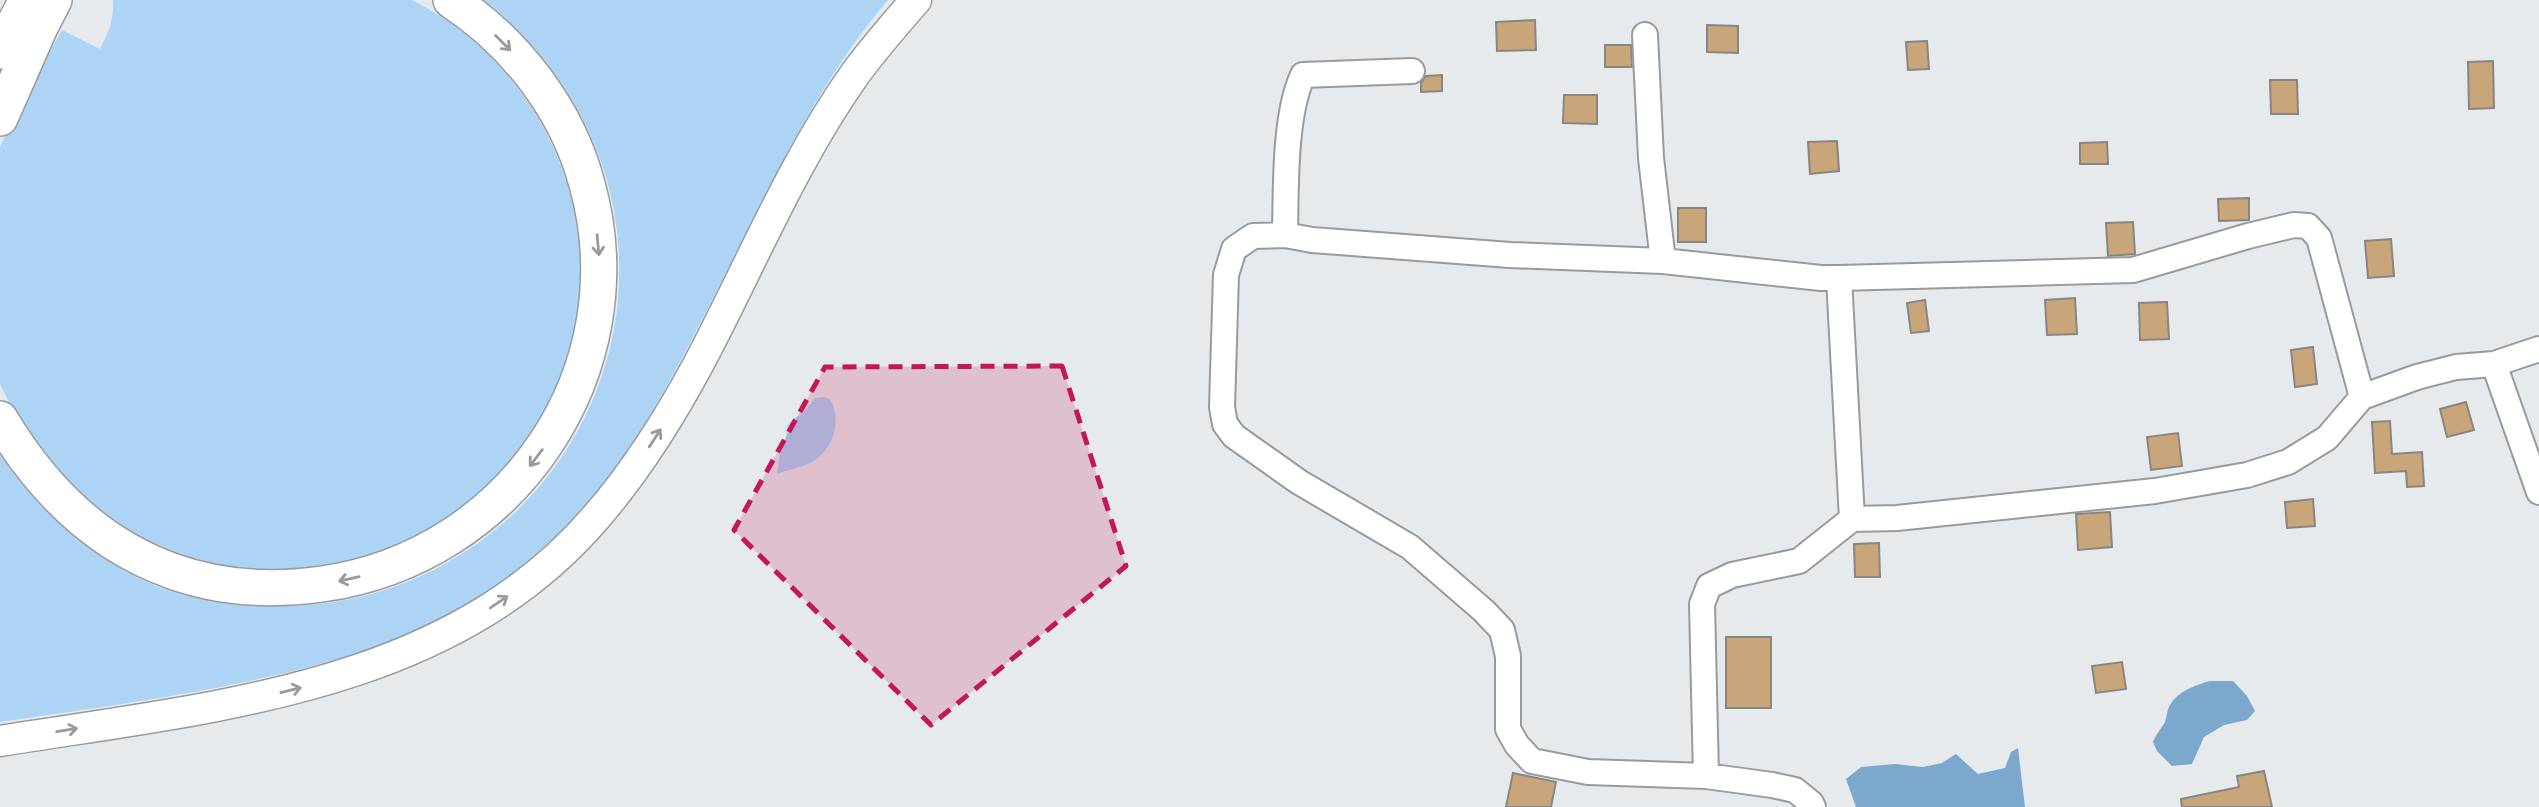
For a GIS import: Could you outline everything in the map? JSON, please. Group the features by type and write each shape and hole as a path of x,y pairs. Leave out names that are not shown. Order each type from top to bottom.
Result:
{"highway":[{"path":"0,419 44,484 100,532 121,546 170,570 224,584 253,587 306,586 365,575 424,552 478,518 505,494 537,458 552,436 571,400 584,365 596,315 599,280 596,228 582,165 554,108 537,82 502,41 451,0"},
{"path":"0,102 22,25"},
{"path":"0,118 22,25"}],"main road":[{"path":"0,741 221,706 346,675 441,636 517,590 560,555 596,518 631,474 689,382 789,184 825,121 855,74 916,0"}],"lane":[{"path":"1645,34 1651,158 1663,261"},
{"path":"1285,235 1286,164 1296,89 1303,75 1412,71"},
{"path":"1813,807 1795,790 1706,776 1588,772 1532,761 1517,745 1508,729 1508,656 1502,630 1410,547 1299,482 1234,436 1225,424 1223,407 1226,275 1234,249 1253,236 1285,235 1312,240 1510,255 1663,261 1839,278 2133,270 2248,236 2294,225 2308,226 2319,238 2362,397"},
{"path":"1839,278 1853,520"},
{"path":"1706,776 1702,604 1709,586 1732,575 1798,561 1853,520 1897,518 2155,491 2248,475 2288,462 2327,438 2362,397 2417,377 2456,367 2494,364 2539,349"},
{"path":"2494,364 2539,492"}],"highlighted area":[{"path":"1062,366 1126,566 931,725 734,530 825,367"}],"shaded area":[{"path":"113,0 412,0 439,15 487,53 526,100 543,126 572,199 580,252 580,305 559,386 548,411 514,458 476,500 461,512 431,531 364,558 294,570 258,571 222,567 187,559 128,532 76,490 32,439 0,384 0,147 22,100 62,30 100,49 110,26"},
{"path":"484,0 888,0 860,36 810,112 678,365 635,439 584,507 527,562 462,608 416,632 354,654 277,675 199,691 0,722 0,454 34,497 73,535 118,566 180,594 259,606 354,598 429,572 494,531 548,476 588,411 612,338 619,259 606,177 586,126 543,57"},
{"path":"815,398 830,399 836,417 830,443 818,458 810,463 777,474 787,426 803,413"},
{"path":"2210,681 2233,681 2247,696 2255,711 2247,720 2224,725 2204,737 2192,764 2172,766 2157,751 2154,739 2165,722 2173,700 2188,689"},
{"path":"2018,748 2025,807 1856,807 1846,779 1861,767 1895,764 1923,767 1942,763 1956,754 1978,774 2005,768 2011,752"}],"building":[{"path":"1535,20 1536,50 1497,51 1496,22"},
{"path":"1707,25 1738,26 1738,53 1707,52"},
{"path":"1927,41 1929,69 1908,70 1906,42"},
{"path":"1605,45 1631,45 1632,67 1605,67"},
{"path":"2493,61 2494,108 2469,109 2468,62"},
{"path":"1442,75 1442,91 1421,92 1421,83 1426,76"},
{"path":"2270,80 2297,80 2298,114 2271,114"},
{"path":"1564,95 1597,95 1597,124 1563,123"},
{"path":"1837,141 1839,171 1810,174 1808,142"},
{"path":"2107,142 2108,164 2080,164 2080,143"},
{"path":"2249,198 2249,220 2219,221 2218,199"},
{"path":"1678,208 1706,208 1706,242 1678,242"},
{"path":"2133,222 2135,254 2108,256 2106,223"},
{"path":"2391,239 2394,276 2368,278 2365,241"},
{"path":"2075,298 2077,334 2047,335 2045,300"},
{"path":"1925,300 1929,331 1911,333 1907,303"},
{"path":"2167,302 2169,339 2140,340 2139,303"},
{"path":"2313,347 2317,384 2295,387 2291,350"},
{"path":"2466,402 2474,430 2447,437 2440,409"},
{"path":"2390,421 2392,454 2422,452 2424,486 2407,487 2406,471 2375,473 2372,422"},
{"path":"2178,433 2182,466 2151,470 2147,437"},
{"path":"2313,499 2315,526 2287,528 2285,502"},
{"path":"2110,512 2112,547 2078,550 2076,514"},
{"path":"1879,543 1880,577 1855,577 1854,544"},
{"path":"1726,637 1771,637 1771,708 1726,708"},
{"path":"2122,662 2126,689 2096,693 2092,666"},
{"path":"2264,771 2272,807 2182,807 2181,799 2239,787 2237,776"},
{"path":"1513,773 1556,782 1551,807 1506,807"}]}
